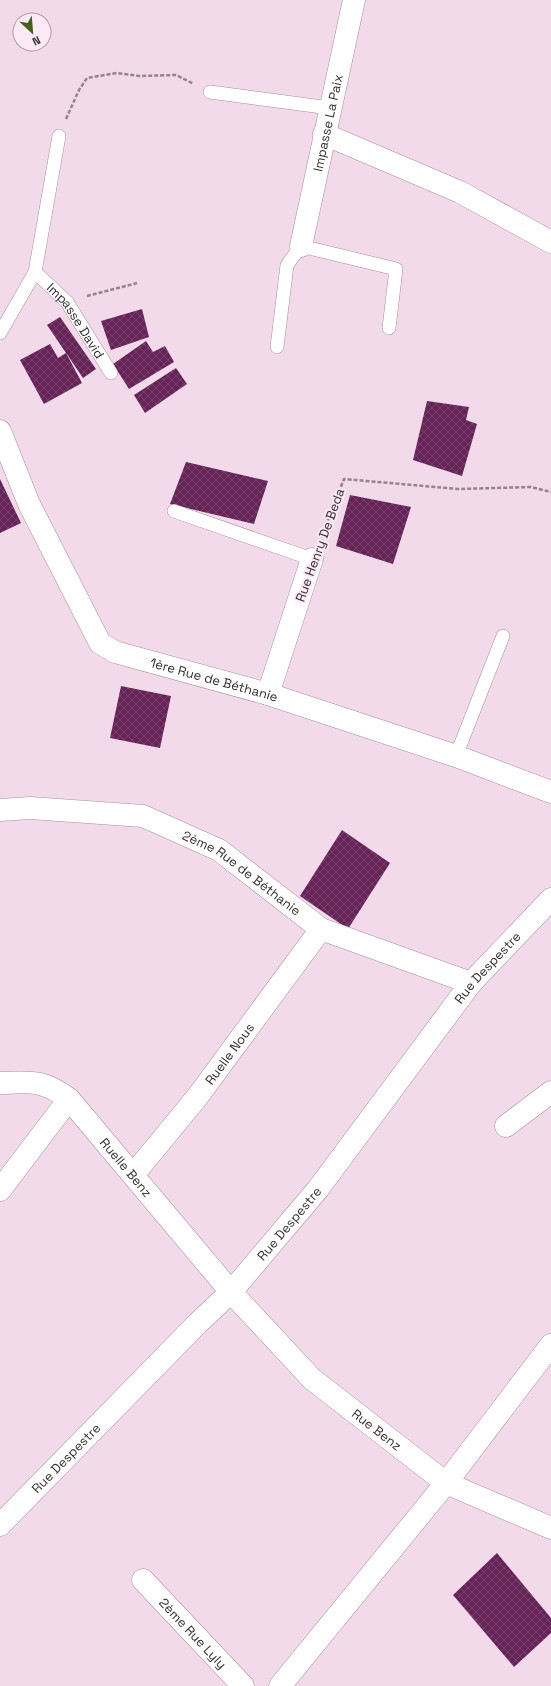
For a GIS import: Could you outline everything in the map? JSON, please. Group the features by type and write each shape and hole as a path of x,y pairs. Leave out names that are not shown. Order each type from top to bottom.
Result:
{"street":[{"name":"Impasse La Paix","path":"301,246 354,0"},
{"path":"324,134 460,192 551,242"},
{"name":"1ère Rue de Béthanie","path":"0,431 29,504 100,643 115,652 268,694 456,756 551,792"},
{"name":"Rue Henry De Beda","path":"268,694 312,559"},
{"name":"2ème Rue de Béthanie","path":"0,810 30,808 143,816 219,850 321,929 471,983"},
{"name":"Rue Despestre","path":"0,1525 230,1292 318,1189 471,983 551,899"},
{"name":"Ruelle Nous","path":"133,1175 198,1096 321,929"},
{"name":"Ruelle Benz","path":"0,1083 30,1082 45,1084 69,1099 230,1292"},
{"path":"506,1126 551,1092"},
{"path":"0,1190 69,1099"},
{"name":"Rue Benz","path":"230,1292 312,1379 446,1483 551,1528"},
{"path":"280,1686 446,1483 551,1345"},
{"name":"2ème Rue Lyly","path":"143,1580 242,1686"}],"lane":[{"path":"210,92 330,108"},
{"path":"0,332 36,272 59,136"},
{"path":"277,347 287,265 301,246 396,269 389,328"},
{"name":"Impasse David","path":"36,272 67,302 111,372"},
{"path":"174,511 312,559"},
{"path":"456,756 503,636"}],"path":[{"path":"59,136 79,90 87,78 117,73 139,76 176,75 210,92"},
{"path":"67,302 137,283"},
{"name":"Rue Henry De Beda","path":"312,559 344,479 458,489 531,487 551,492"}],"building":[{"path":"142,309 149,337 111,350 101,321"},
{"path":"60,317 96,369 83,378 47,325"},
{"path":"146,341 153,352 165,346 174,362 129,389 113,364"},
{"path":"50,344 58,358 66,353 82,383 44,404 20,360"},
{"path":"176,368 187,384 145,413 134,395"},
{"path":"427,401 469,407 466,420 477,424 462,476 413,460"},
{"path":"186,462 268,481 254,524 170,504"},
{"path":"0,479 21,523 0,533"},
{"path":"350,495 411,507 393,564 336,546"},
{"path":"121,686 171,696 160,748 110,738"},
{"path":"342,830 390,863 348,929 300,896"},
{"path":"497,1553 551,1618 551,1633 514,1667 453,1595"}]}
